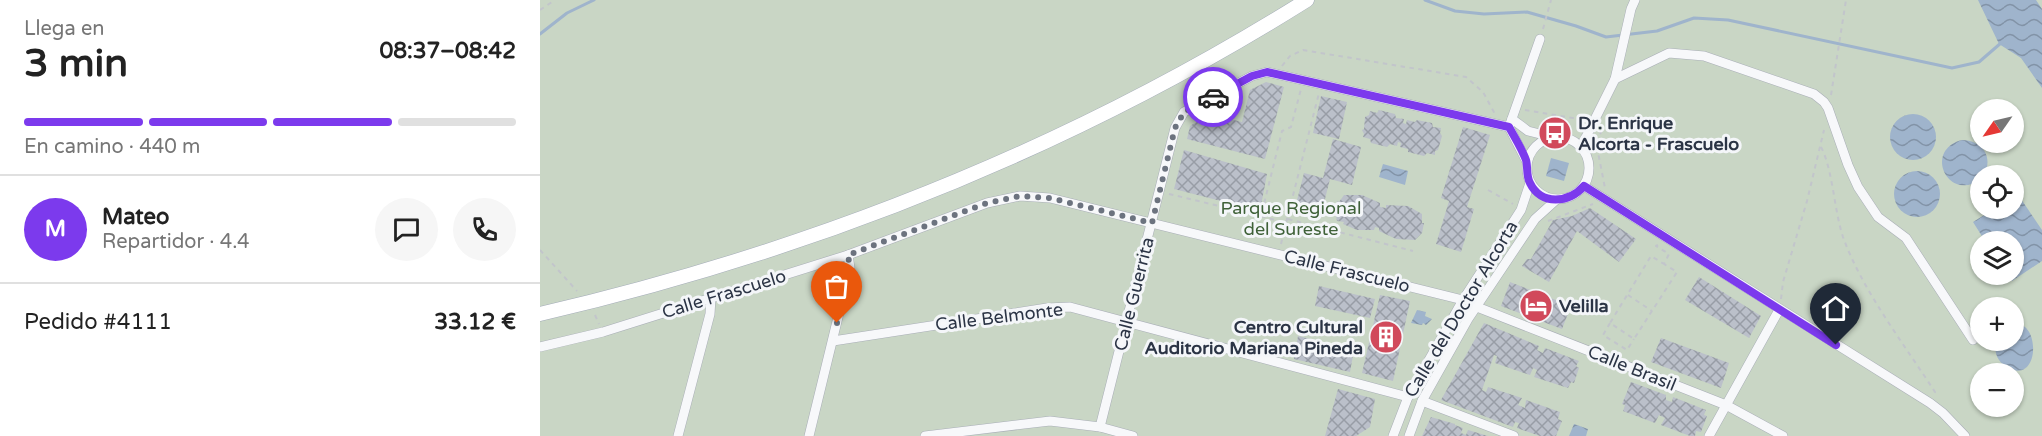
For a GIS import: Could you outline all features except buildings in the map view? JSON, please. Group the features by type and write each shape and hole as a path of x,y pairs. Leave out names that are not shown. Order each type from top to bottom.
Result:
{"main road":[{"path":"540,314 654,286 760,254 869,217 1027,152 1206,60 1307,0"}],"street":[{"path":"1581,147 1615,79 1633,4"},
{"path":"1527,162 1535,147 1552,137 1562,137 1572,140 1586,154 1590,165 1589,175 1578,193 1567,199 1556,200 1545,197 1536,192 1530,183 1527,162 1511,123 1540,39"},
{"path":"1615,79 1669,53 1704,56 1814,94 1828,108 1858,187 1878,217 1906,238 1970,335"},
{"name":"Calle Guerrita","path":"1100,427 1175,128 1184,112 1252,76 1267,72 1511,123 1528,131 1552,137"},
{"name":"Calle del Doctor Alcorta","path":"1393,436 1408,396 1463,300 1521,210 1530,183"},
{"path":"1584,186 1930,403 1965,436"},
{"name":"Calle Frascuelo","path":"540,347 603,332 848,255 987,203 1020,196 1050,198 1463,300"},
{"name":"Calle del Doctor Alcorta","path":"1409,436 1422,401 1477,307 1535,219 1556,200"},
{"path":"809,436 850,268 848,255"},
{"path":"678,436 710,314 711,298"},
{"name":"Calle Belmonte","path":"833,341 1047,308 1070,307 1408,396"},
{"name":"Calle Brasil","path":"1477,307 1726,405 1783,436"},
{"path":"1708,436 1779,310"},
{"path":"1422,401 1514,436"},
{"path":"925,436 1050,421 1100,427 1133,436"}],"path":[{"path":"540,10 555,0"},
{"path":"1544,25 1551,0"},
{"path":"1779,310 1783,282 1821,146 1846,0"},
{"path":"1280,75 1283,64 1290,56 1304,50 1466,77 1483,92 1495,113 1504,117 1510,106 1584,119 1592,125"},
{"path":"1261,216 1282,131 1291,128 1303,80"},
{"path":"1279,254 1321,84"},
{"path":"1541,224 1592,203 1605,213 1617,196 1605,189 1596,142 1606,120"},
{"path":"1821,146 1826,155 1843,238 1864,282 1935,392 1930,403"},
{"path":"1488,190 1513,204"},
{"path":"1160,192 1286,223"},
{"path":"1288,219 1413,251"},
{"path":"1663,236 1656,246 1670,255 1664,264"},
{"path":"540,250 577,291"},
{"path":"1651,256 1664,264 1677,272 1627,350 1603,335 1651,256"},
{"path":"1628,295 1652,311"},
{"path":"1610,323 1634,339"},
{"path":"1614,350 1617,343"}],"green space":[{"name":"Parque Regional del Sureste","path":"540,0 2042,0 2042,436 540,436"}],"water":[{"path":"1978,0 2036,0 2042,9 2042,88 2021,58 1999,44"},
{"path":"1913,114 1929,121 1936,137 1929,153 1913,160 1897,153 1890,137 1897,121"},
{"path":"1962,140 1969,141 1970,153 1985,153 1987,156 1988,165 1970,165 1970,184 1958,184 1950,180 1944,172 1942,163 1944,154 1950,145"},
{"path":"1551,158 1569,163 1564,181 1546,176"},
{"path":"1383,164 1408,171 1405,185 1379,177"},
{"path":"1917,171 1933,178 1940,194 1933,210 1917,217 1901,210 1894,194 1901,178"},
{"path":"2024,203 2042,230 2042,261 2024,273 2024,231 1979,231 1973,222 1978,219 2024,219"},
{"path":"1417,310 1426,312 1425,316 1432,319 1426,325 1411,323"},
{"path":"2024,327 2029,332 2033,352 2031,362 2025,368 2024,363 2001,363 1995,351 2024,351"},
{"path":"1574,424 1588,429 1586,436 1569,436"}],"waterway":[{"path":"540,34 567,13 594,0"},
{"path":"1425,0 1455,11 1484,14 1527,12 1606,37 1657,31 1694,18 1728,20 1952,68 1979,62 2001,43"}],"way so far":[{"path":"837,323 850,268 848,255 987,203 1020,196 1050,198 1152,223 1175,128 1184,112 1213,97"}],"place":[{"name":"Dr. Enrique Alcorta - Frascuelo","path":"1555,133"},
{"name":"Velilla","path":"1536,306"},
{"name":"Centro Cultural Auditorio Mariana Pineda","path":"1386,337"}],"route":[{"path":"1213,97 1252,76 1267,72 1509,127 1527,162 1530,183 1536,192 1556,200 1567,199 1578,193 1584,186 1836,345"}]}
